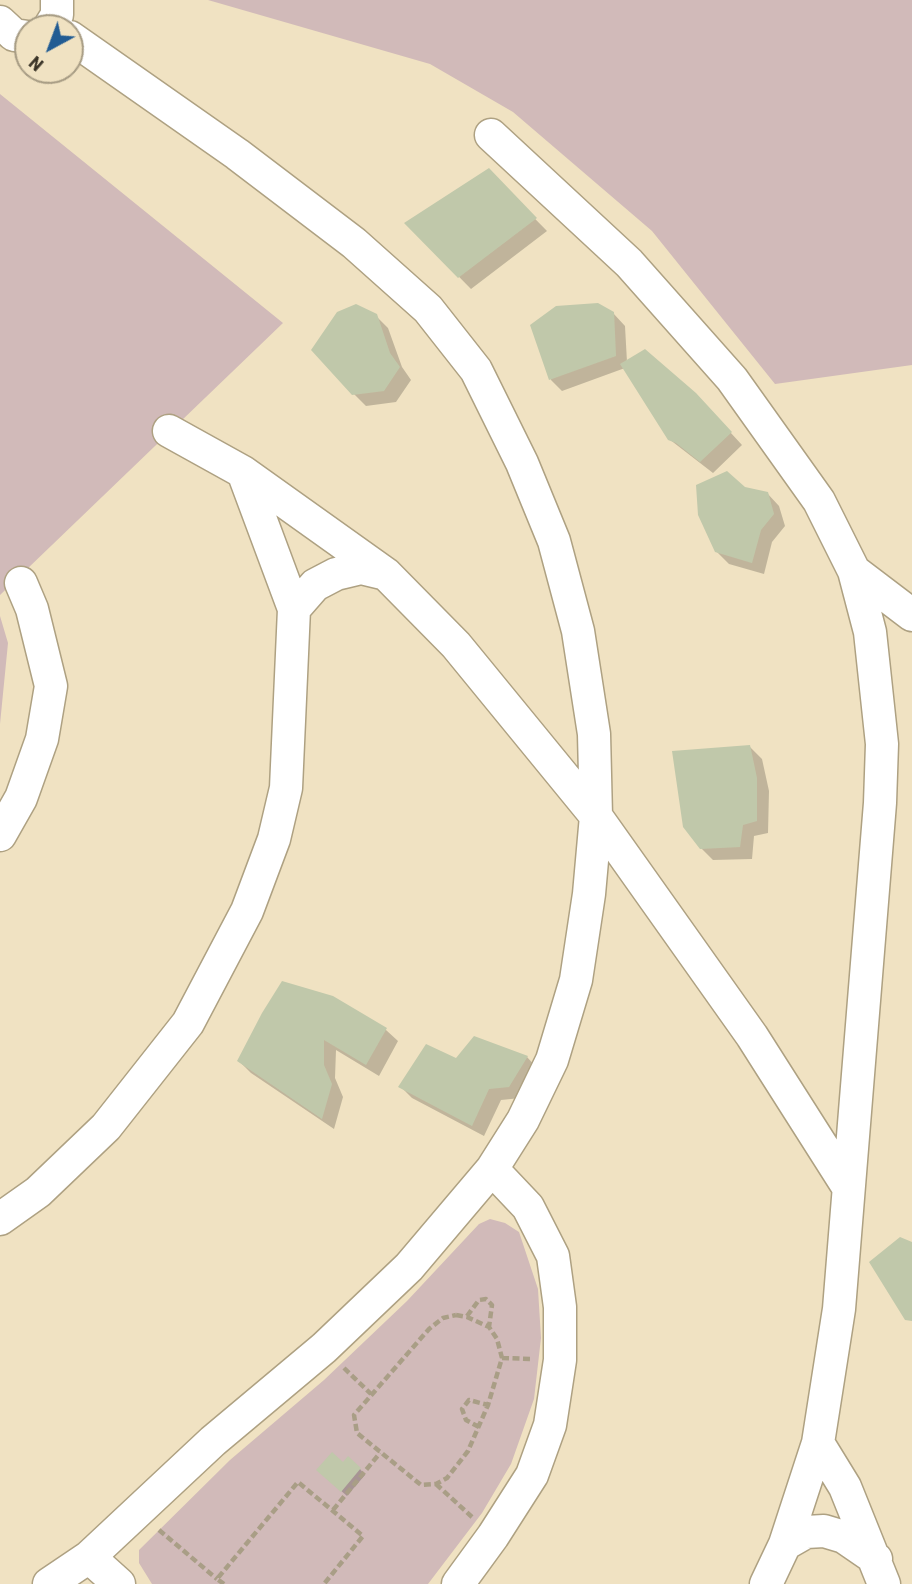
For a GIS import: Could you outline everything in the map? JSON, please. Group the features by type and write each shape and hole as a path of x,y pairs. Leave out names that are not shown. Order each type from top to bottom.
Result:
{"street":[{"path":"0,22 14,35"},
{"path":"49,1584 89,1557 324,1348 409,1267 492,1169 523,1120 552,1060 576,980 589,894 596,816 594,734 578,631 557,554 522,463 476,370 428,309 354,243 237,154 84,48"},
{"path":"491,135 629,263 732,379 819,501 854,571 870,632 882,744 879,817 839,1309 818,1443 785,1544 766,1584"},
{"path":"169,431 243,472 386,574 456,645 596,816 752,1036 848,1187"},
{"path":"0,1219 38,1192 106,1127 188,1023 247,911 274,839 286,788 294,609 243,472"},
{"path":"294,609 315,584 336,574 361,568 386,574"},
{"path":"854,571 912,615"},
{"path":"0,835 21,798 42,740 51,686 32,609 21,583"},
{"path":"458,1584 532,1475 550,1425 560,1360 560,1307 553,1256 528,1207 492,1169"},
{"path":"818,1443 845,1487 880,1571"},
{"path":"785,1544 806,1532 824,1531 844,1537 880,1571"},
{"path":"89,1557 119,1584"}],"path":[{"path":"467,1317 479,1300 486,1299 492,1305 489,1327"},
{"path":"467,1317 489,1327 497,1339 502,1358 488,1405 468,1451 447,1478 436,1485 421,1485 358,1433 354,1415 429,1329 443,1318 467,1317"},
{"path":"479,1427 466,1420 462,1409 469,1400 488,1405"},
{"path":"332,1510 380,1453"},
{"path":"217,1579 298,1482 363,1536 324,1584"},
{"path":"436,1485 493,1536"},
{"path":"137,1512 224,1584"}],"shaded area":[{"path":"208,0 912,0 912,365 775,384 652,231 513,112 430,64"},
{"path":"0,94 283,323 0,595"},
{"path":"0,616 8,643 0,724"},
{"path":"490,1219 505,1223 519,1232 538,1289 541,1338 534,1399 511,1464 482,1513 428,1584 152,1584 139,1563 139,1550 230,1460 324,1380 407,1301 479,1224"}],"building":[{"path":"489,168 537,218 458,278 404,223"},
{"path":"598,303 614,312 616,356 549,380 530,325 556,306"},
{"path":"356,304 377,314 390,353 400,367 384,391 352,395 311,350 337,312"},
{"path":"645,349 696,393 732,432 700,462 668,440 620,364"},
{"path":"727,471 745,487 768,492 774,514 761,530 752,563 715,552 698,515 696,485"},
{"path":"750,745 757,778 757,821 743,825 740,847 700,849 683,827 672,751"},
{"path":"282,981 333,996 387,1028 366,1065 324,1040 324,1065 332,1084 322,1119 237,1061"},
{"path":"474,1036 528,1056 509,1087 489,1089 472,1126 398,1087 426,1044 456,1058"},
{"path":"900,1237 912,1242 912,1321 905,1320 869,1262"},
{"path":"332,1452 343,1462 348,1456 361,1468 341,1492 316,1470"}]}
